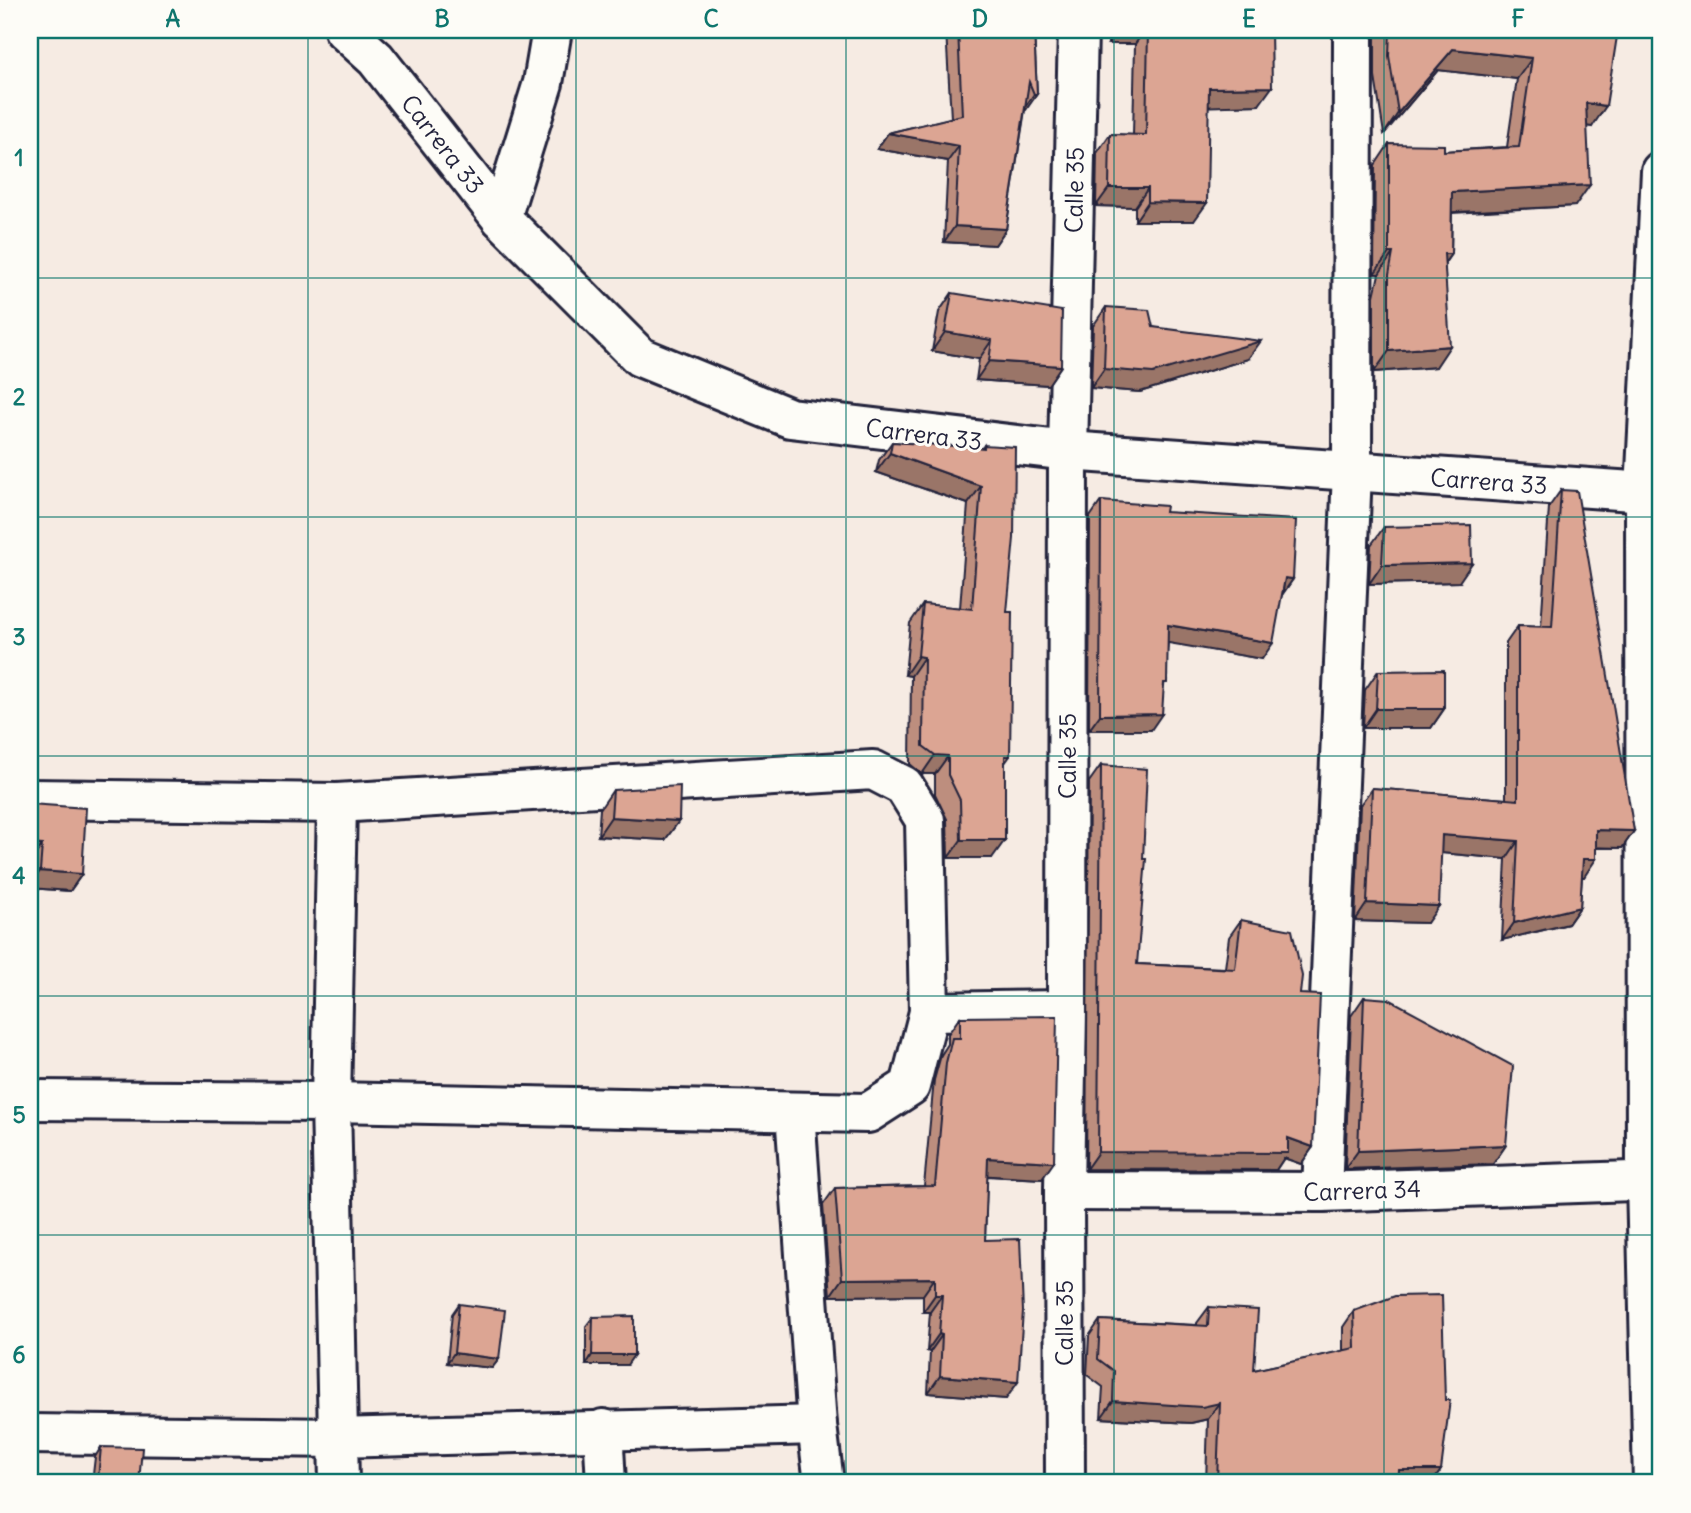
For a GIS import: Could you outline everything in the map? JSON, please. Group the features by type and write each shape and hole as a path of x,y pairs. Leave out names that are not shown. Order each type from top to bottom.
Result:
{"street":[{"name":"Carrera 33","path":"344,30 376,59 501,218 640,357 790,418 1068,451 1653,493"},
{"path":"501,218 544,83 552,30"},
{"name":"Calle 35","path":"1065,1483 1063,1191 1067,1010 1068,451 1078,30"},
{"path":"1322,1192 1352,471 1353,30"},
{"path":"1653,1483 1653,493 1661,171"},
{"path":"30,799 337,803 873,770 904,786 925,820 929,1012 910,1086 868,1113 331,1102 30,1100"},
{"path":"337,803 331,1102 339,1483"},
{"path":"929,1012 1067,1010"},
{"path":"795,1112 817,1425 824,1483"},
{"name":"Carrera 34","path":"1063,1191 1322,1192 1654,1180"},
{"path":"30,1434 337,1438 817,1425"},
{"path":"603,1429 606,1483"}],"building":[{"path":"958,30 1034,30 1037,94 1034,94 1029,82 1006,229 955,226 959,146 888,133 962,115"},
{"path":"1148,30 1271,30 1272,87 1209,88 1207,203 1148,202 1148,188 1109,188 1110,134 1146,135"},
{"path":"1390,30 1618,30 1606,106 1586,103 1590,185 1452,192 1451,254 1444,254 1450,346 1389,351 1389,275 1393,253 1389,253 1389,144 1444,145 1444,151 1519,147 1532,58 1453,49 1398,113 1389,56"},
{"path":"952,293 1062,311 1061,366 989,361 992,340 945,332"},
{"path":"1106,307 1149,310 1153,327 1261,341 1153,373 1104,369"},
{"path":"892,442 984,448 984,445 1015,447 1014,538 1007,612 1012,612 1010,756 1005,756 1005,840 961,840 960,800 948,775 948,756 935,755 923,746 924,657 918,656 923,604 972,609 981,486 890,453"},
{"path":"1561,490 1577,491 1634,831 1596,830 1596,859 1583,859 1580,907 1514,923 1518,841 1442,835 1439,906 1367,903 1372,788 1518,800 1518,626 1552,627"},
{"path":"1101,501 1166,506 1165,512 1296,520 1293,579 1285,578 1273,643 1168,625 1167,683 1164,683 1162,714 1100,715"},
{"path":"1471,525 1472,563 1382,565 1384,527"},
{"path":"1444,670 1444,709 1376,709 1378,671"},
{"path":"1101,765 1147,769 1143,859 1146,859 1137,964 1235,969 1241,920 1292,930 1302,976 1300,994 1320,995 1313,1147 1288,1138 1288,1153 1098,1152"},
{"path":"680,786 679,821 611,817 613,790"},
{"path":"30,804 86,808 82,874 40,871 42,845 30,844"},
{"path":"1364,997 1389,999 1513,1066 1506,1145 1358,1151"},
{"path":"1057,1016 1054,1162 988,1158 985,1240 1020,1239 1023,1311 1018,1382 940,1376 942,1295 935,1295 935,1278 842,1279 835,1188 935,1186 946,1063 952,1038 960,1038 960,1017"},
{"path":"1442,1295 1445,1400 1450,1400 1441,1470 1399,1470 1398,1483 1217,1481 1220,1403 1202,1407 1113,1401 1114,1371 1098,1359 1100,1320 1208,1326 1209,1307 1258,1310 1254,1370 1355,1348 1354,1311 1395,1296"},
{"path":"459,1304 505,1310 499,1359 454,1353"},
{"path":"634,1316 634,1355 592,1355 593,1317"},
{"path":"101,1447 142,1448 139,1483 98,1480"}]}
